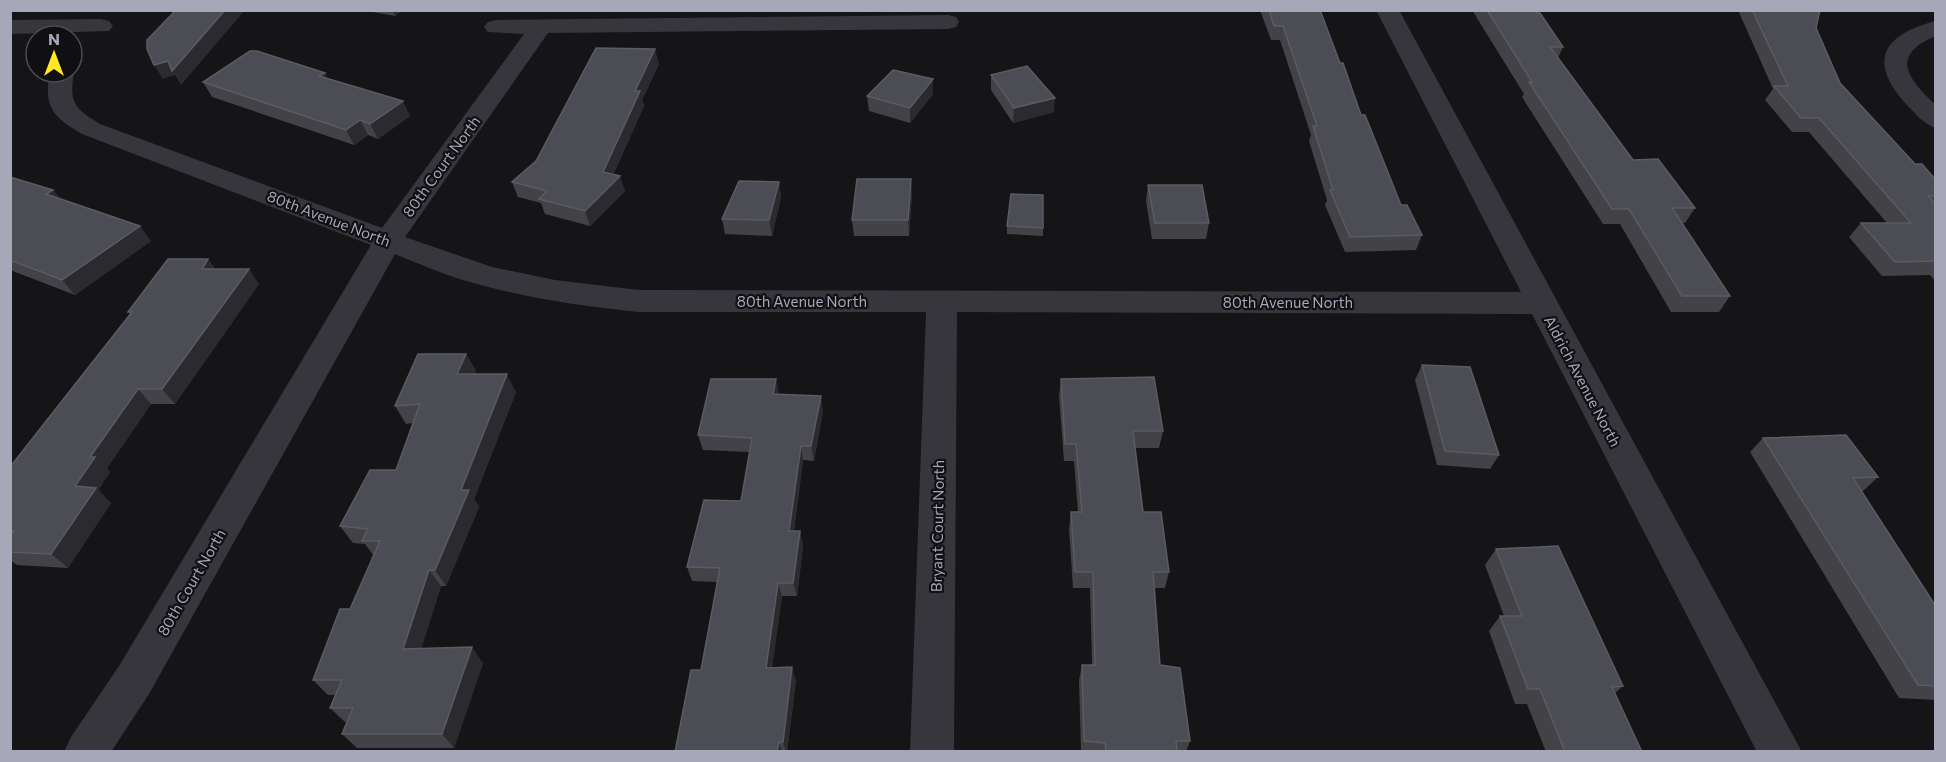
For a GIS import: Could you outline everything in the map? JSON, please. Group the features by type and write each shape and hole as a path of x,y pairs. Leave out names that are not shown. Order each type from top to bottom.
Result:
{"street":[{"name":"Aldrich Avenue North","path":"1388,10 1780,752"},
{"path":"10,27 110,18"},
{"path":"84,45 110,18"},
{"path":"496,27 948,22"},
{"name":"80th Court North","path":"86,752 134,680 388,240 542,27"},
{"path":"1935,28 1920,33 1900,45 1894,63 1902,86 1935,120"},
{"name":"80th Avenue North","path":"61,84 57,93 66,114 91,129 471,272 525,286 581,296 639,301 1542,303"},
{"name":"Bryant Court North","path":"932,752 942,301"}],"building":[{"path":"176,10 225,10 172,71 168,61 154,65 147,49 147,40"},
{"path":"1269,10 1320,10 1340,63 1343,63 1361,115 1365,115 1401,205 1407,205 1422,235 1350,237 1330,190 1333,190 1313,126 1317,126 1283,26 1274,26"},
{"path":"1487,10 1535,10 1540,13 1563,47 1550,47 1633,160 1658,159 1695,208 1672,208 1730,296 1682,296 1629,209 1612,209 1529,82 1532,82"},
{"path":"1752,10 1820,10 1816,28 1840,83 1915,164 1922,164 1935,179 1935,196 1928,196 1935,203 1935,261 1895,262 1861,223 1911,223 1819,118 1801,118 1774,86 1788,86"},
{"path":"596,48 655,49 635,91 640,91 603,172 620,176 585,211 539,199 547,191 512,182 536,161"},
{"path":"250,51 257,51 325,73 319,76 403,101 370,124 360,120 346,130 203,82"},
{"path":"1027,66 1055,98 1014,108 991,75"},
{"path":"893,70 933,79 910,108 867,96"},
{"path":"10,177 53,190 46,194 140,226 62,280 10,260"},
{"path":"857,179 911,179 908,220 852,220"},
{"path":"739,181 779,182 769,220 722,219"},
{"path":"1148,185 1202,185 1209,223 1155,223"},
{"path":"1011,194 1043,195 1043,228 1007,226"},
{"path":"168,259 208,259 202,269 249,269 162,389 138,389 90,457 95,457 75,486 96,488 51,554 10,552 10,535 14,531 10,531 10,467 132,312 128,312"},
{"path":"418,354 466,354 457,374 507,374 461,490 469,490 435,570 429,570 403,649 472,647 442,734 342,734 353,708 330,708 342,680 313,680 340,609 350,609 380,541 362,541 368,529 340,526 370,470 396,470 420,404 395,406"},
{"path":"1422,365 1470,367 1499,455 1445,451"},
{"path":"1154,377 1163,431 1133,431 1143,512 1161,512 1169,572 1153,572 1160,665 1180,668 1190,741 1176,741 1177,752 1106,752 1105,743 1084,741 1082,665 1095,665 1093,572 1075,572 1071,512 1082,512 1076,444 1065,444 1061,379"},
{"path":"711,379 776,379 773,394 821,396 811,446 801,446 789,531 800,531 793,583 778,583 766,668 792,667 783,742 779,742 777,752 675,752 691,670 701,670 720,568 687,567 704,500 741,501 752,438 698,435"},
{"path":"1846,435 1878,477 1853,478 1935,605 1935,686 1918,685 1763,438"},
{"path":"1558,546 1623,686 1612,687 1642,752 1565,752 1540,689 1528,689 1500,616 1522,616 1496,549"}]}
